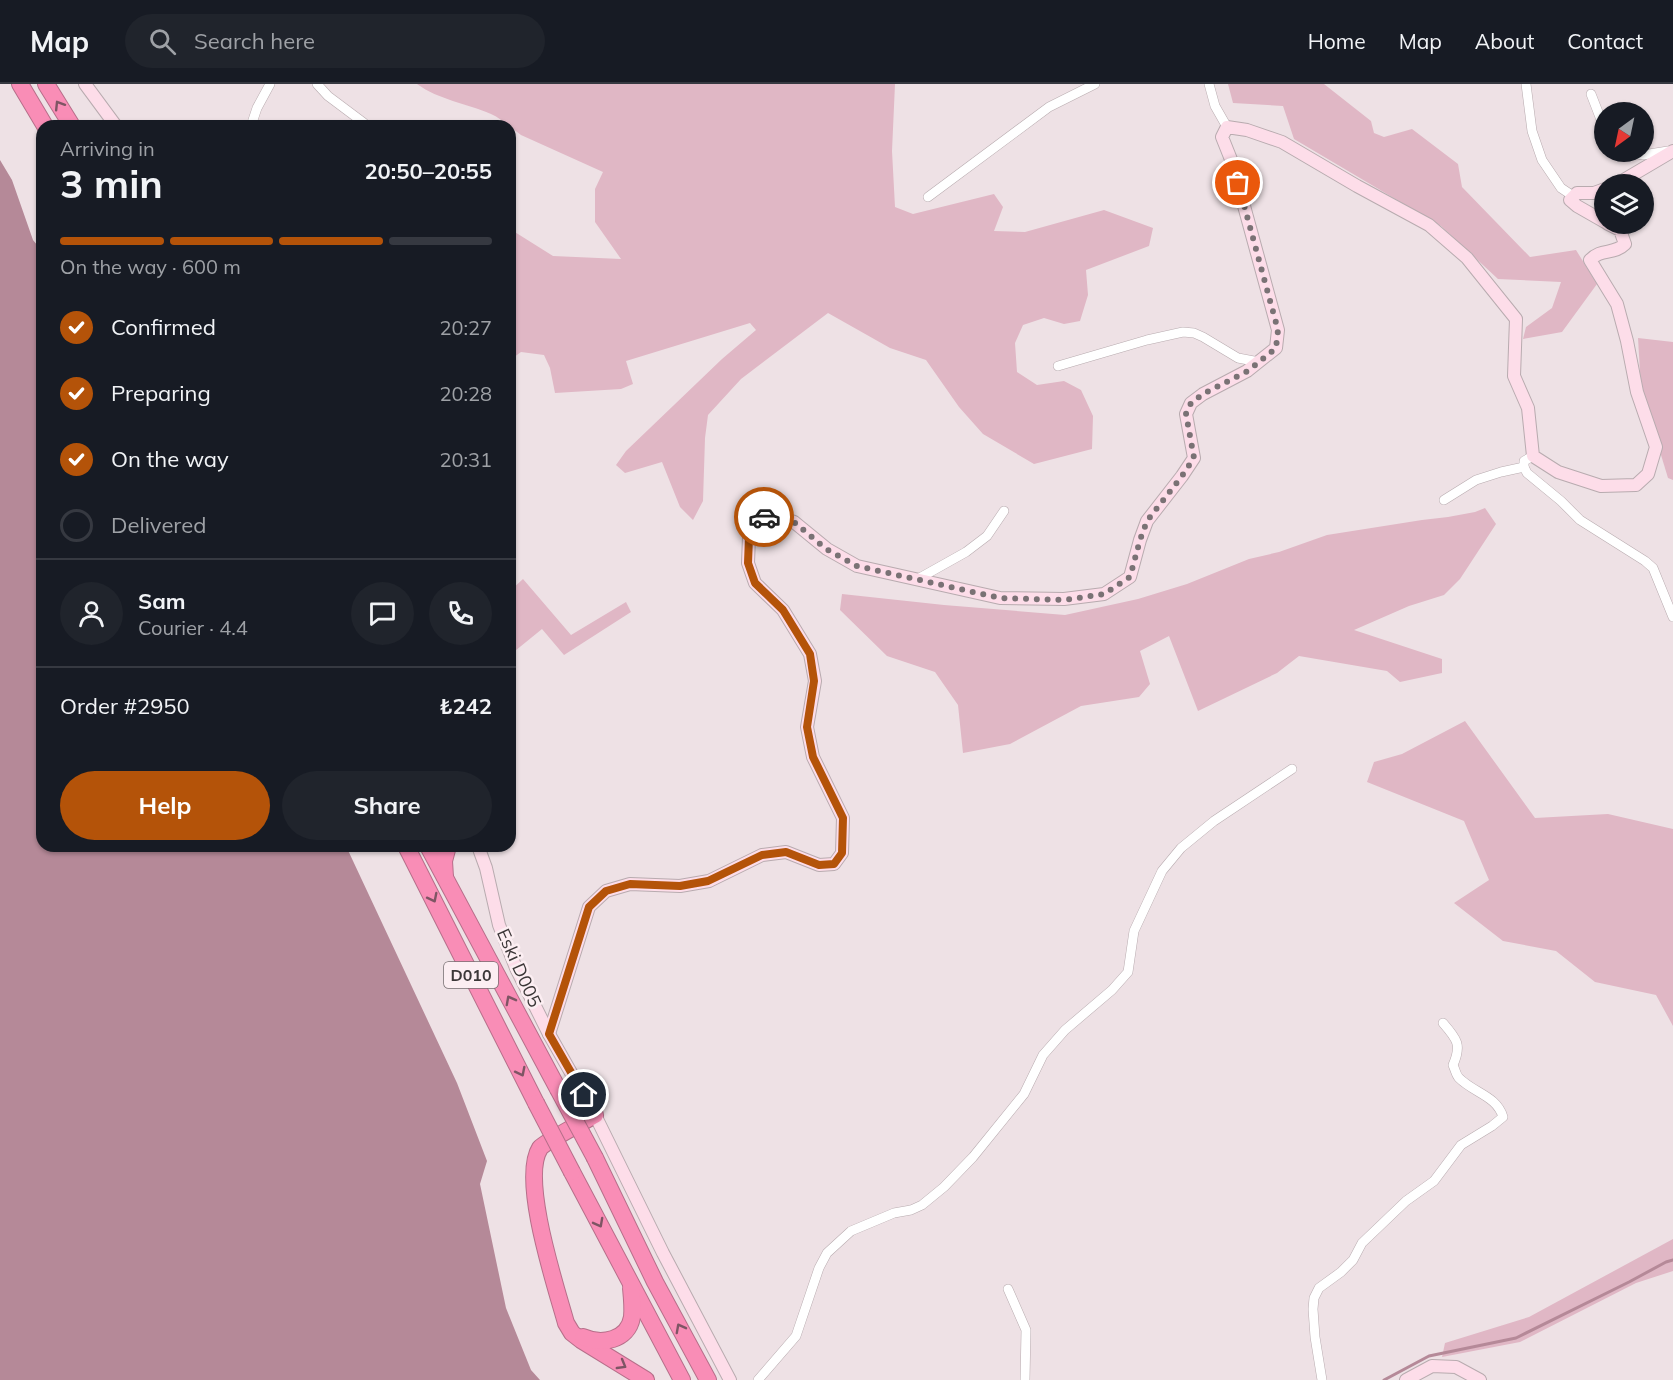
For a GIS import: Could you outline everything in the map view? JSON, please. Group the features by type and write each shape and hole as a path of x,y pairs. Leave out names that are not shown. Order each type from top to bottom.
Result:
{"highway":[{"path":"20,84 41,120"},
{"path":"46,84 68,120"},
{"name":"D010","path":"409,852 536,1103 682,1380"},
{"name":"D010","path":"431,852 595,1158 655,1282 708,1380"},
{"path":"446,852 444,861 446,881"},
{"path":"595,1115 541,1147 534,1163 535,1193 541,1229 566,1323 572,1333 646,1380"},
{"path":"566,1323 584,1338 608,1341 620,1336 629,1327 632,1319 630,1279"}],"street":[{"path":"85,84 112,120"},
{"path":"253,120 270,84"},
{"path":"316,84 360,120"},
{"path":"928,197 1048,107 1095,84"},
{"path":"1209,84 1215,106 1227,127"},
{"path":"1526,84 1532,131 1542,160 1561,188 1573,196"},
{"path":"1591,94 1594,102"},
{"path":"549,1034 589,907 606,891 630,884 680,886 708,881 762,855 786,852 819,865 834,864 842,853 843,818 813,757 807,727 814,681 810,654 783,610 755,583 748,563 749,537 764,517 776,516 794,522 826,549 857,566 1000,598 1064,600 1104,594 1130,577 1147,521 1194,458 1186,414 1191,403 1203,394 1248,371 1276,348 1278,330 1232,162 1222,137 1227,127"},
{"path":"1227,127 1246,130 1282,142 1429,225 1467,258 1516,319 1514,376 1528,408 1533,456"},
{"path":"1654,154 1673,151"},
{"path":"1634,174 1673,151"},
{"path":"1594,193 1577,193 1570,200 1594,216"},
{"path":"1533,456 1558,472 1602,486 1636,485 1648,474 1656,447 1637,392 1617,304 1590,260 1596,253 1619,250 1625,244 1621,234"},
{"path":"1058,366 1183,332 1203,337 1238,358 1259,362"},
{"path":"1533,456 1524,461 1527,473 1580,520 1653,568 1673,617"},
{"path":"1444,500 1476,480 1524,467"},
{"path":"916,580 980,542 987,536 1004,511"},
{"path":"758,1380 796,1336 819,1268 827,1253 850,1231 894,1213 922,1205 944,1187 973,1157 1024,1094 1043,1055 1065,1030 1112,990 1128,972 1134,931 1162,871 1181,848 1214,821 1292,769"},
{"name":"Eski D005","path":"480,852 507,948 549,1034 595,1115 663,1253 730,1380"},
{"path":"1322,1380 1313,1309 1314,1298 1319,1288 1347,1266 1362,1244 1398,1209 1434,1181 1461,1144 1503,1117 1495,1102 1458,1077 1453,1065 1459,1046 1454,1035 1443,1023"},
{"path":"1008,1289 1026,1330 1025,1380"},
{"path":"1406,1380 1432,1366 1456,1366 1480,1380"}],"shaded area":[{"path":"417,84 895,84 892,151 895,207 913,214 994,194 1003,207 994,231 1025,232 1104,210 1153,228 1149,246 1086,270 1088,295 1080,321 1064,324 1044,318 1023,325 1015,343 1017,372 1037,385 1064,381 1081,390 1093,416 1092,449 1034,464 983,434 959,407 926,360 890,348 828,313 741,379 708,415 703,501 693,520 680,507 662,462 625,473 616,465 626,451 722,359 756,330 750,323 626,361 633,384 621,389 555,393 550,368 544,355 521,352 516,356 516,233 553,256 621,259 595,222 595,189 603,172 521,135 516,131 516,120 501,120 482,110 443,98"},
{"path":"1228,84 1324,84 1371,121 1374,133 1384,137 1412,129 1458,164 1462,187 1530,257 1576,250 1597,284 1562,332 1523,339 1526,327 1552,308 1561,282 1498,279 1441,226 1294,139 1283,106 1233,103"},
{"path":"0,160 12,180 36,244 36,852 349,852 457,1083 487,1161 480,1184 506,1308 531,1370 540,1380 0,1380"},
{"path":"1638,338 1673,342 1673,480 1668,478 1641,389"},
{"path":"1485,508 1496,524 1460,579 1444,595 1409,606 1354,630 1442,659 1442,673 1400,682 1387,671 1299,656 1277,673 1198,711 1169,636 1140,651 1150,684 1139,697 1081,706 1010,744 963,753 958,705 935,672 887,656 840,610 842,594 1065,615 1138,599 1187,584 1249,559 1279,552 1327,535 1448,517"},
{"path":"523,579 571,635 626,602 631,612 564,655 542,629 516,650 516,585"},
{"path":"1465,721 1535,818 1608,814 1673,829 1673,1026 1656,995 1595,982 1556,951 1503,941 1454,903 1489,880 1464,821 1367,782 1374,762 1402,754"},
{"path":"1673,1239 1673,1271 1636,1283 1520,1342 1442,1357 1445,1343 1529,1317"}],"waterway":[{"path":"1384,1380 1429,1356 1516,1338 1673,1260"}],"way so far":[{"path":"764,517 776,516 794,522 826,549 857,566 1000,598 1064,600 1104,594 1130,577 1147,521 1194,458 1186,414 1191,403 1203,394 1248,371 1276,348 1278,330 1238,183"}],"route":[{"path":"584,1095 549,1034 589,907 606,891 630,884 680,886 708,881 762,855 786,852 819,865 834,864 842,853 843,818 813,757 807,727 814,681 810,654 783,610 755,583 748,563 749,537 764,517"}]}
